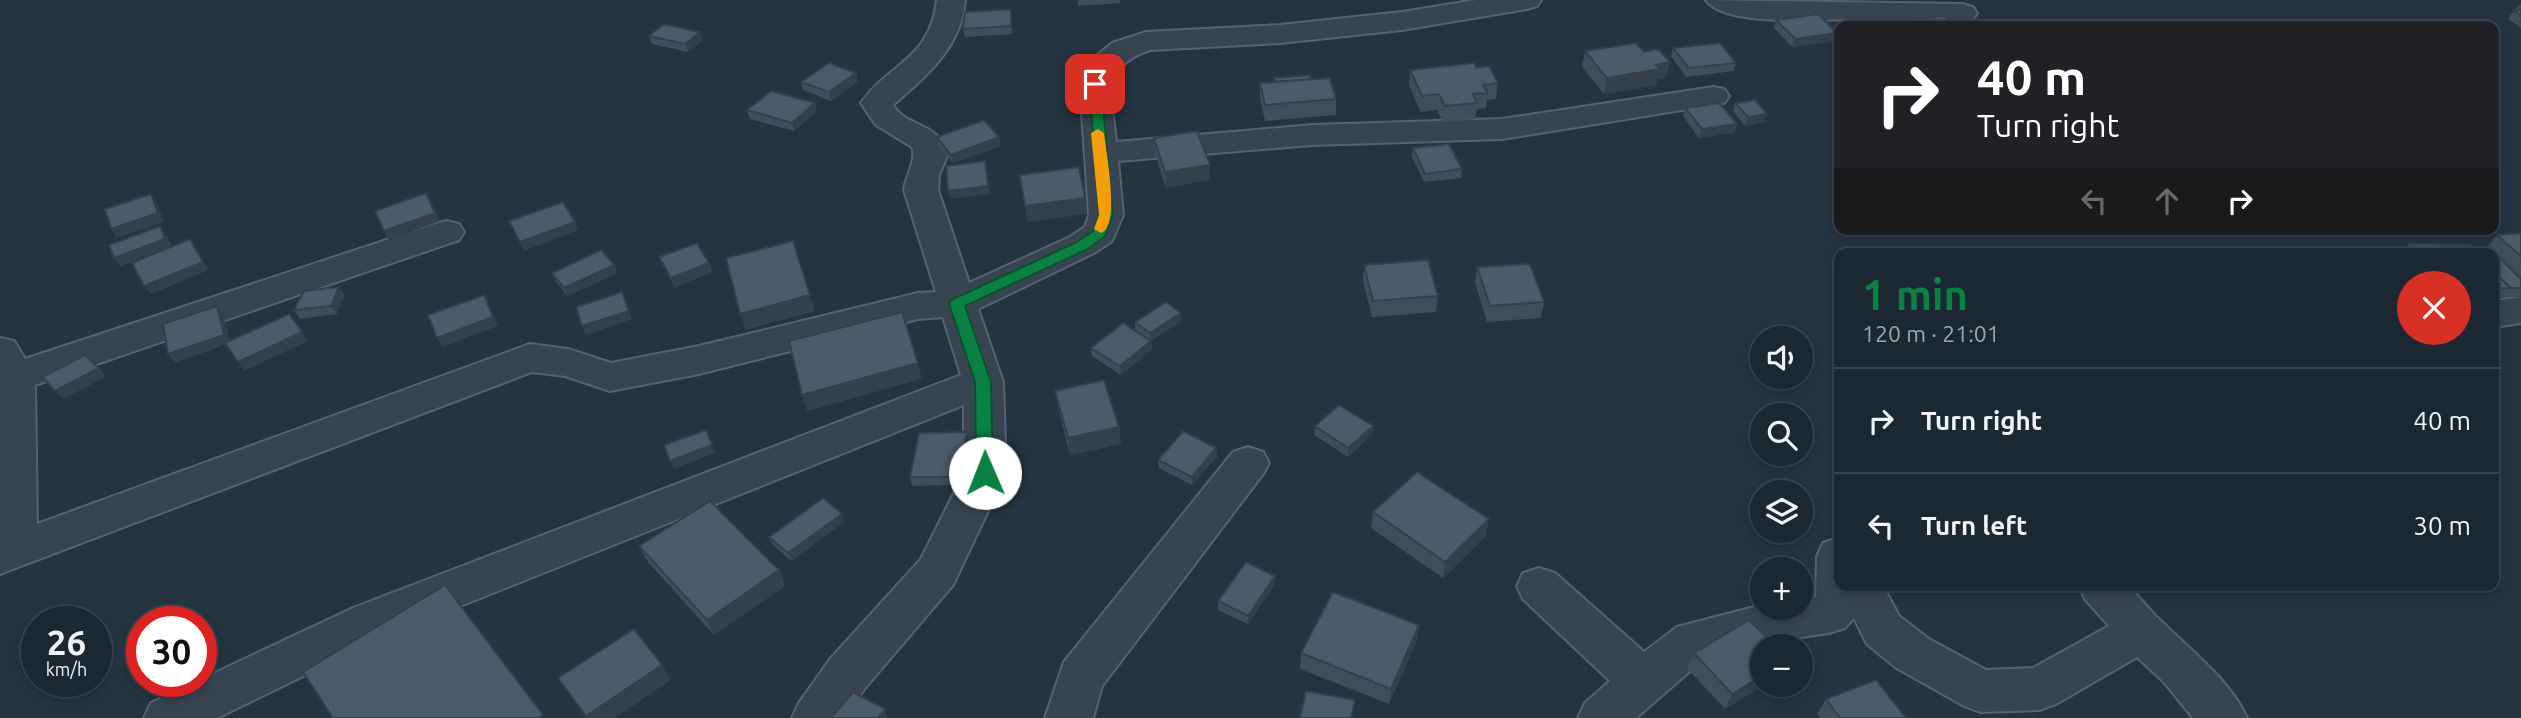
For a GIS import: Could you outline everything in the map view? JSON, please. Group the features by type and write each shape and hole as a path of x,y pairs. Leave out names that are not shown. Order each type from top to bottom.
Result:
{"street":[{"path":"816,718 848,673 937,572 985,473 983,382 921,190 922,174 931,161 930,149 922,138 885,119 877,103 936,45 951,12 951,0"},
{"path":"1368,0 1402,21"},
{"path":"447,232 5,370 8,553 530,358 568,363 610,377 699,360 919,306 956,304 1082,246 1100,233 1106,215 1095,84 1105,64 1123,49 1146,41 1280,34 1402,21 1527,0"},
{"path":"1720,0 1735,7 1767,11 1963,13"},
{"path":"1099,153 1312,135 1502,129 1713,96"},
{"path":"2499,313 2521,310"},
{"path":"169,718 369,622 983,382"},
{"path":"1069,718 1081,677 1248,463"},
{"path":"1539,586 1643,681"},
{"path":"1602,718 1693,641 1768,623 1829,614 1838,604 1838,591"},
{"path":"1863,591 1883,630 1912,653 1981,691 2039,689 2131,638 2146,638"},
{"path":"2105,591 2146,638 2180,668 2223,718"}],"building":[{"path":"1011,9 1011,26 963,29 965,12"},
{"path":"1818,14 1834,30 1834,33 1795,39 1776,20"},
{"path":"1945,16 1950,21 1906,21"},
{"path":"664,24 700,32 685,44 649,36"},
{"path":"1636,43 1644,52 1658,49 1670,62 1656,65 1660,69 1607,78 1585,51"},
{"path":"1720,43 1736,63 1689,68 1673,48"},
{"path":"829,63 856,73 829,92 801,82"},
{"path":"1474,63 1476,68 1489,66 1498,83 1483,85 1488,93 1473,94 1477,103 1445,106 1439,94 1422,96 1410,70"},
{"path":"1310,75 1311,79 1275,82 1274,78"},
{"path":"1330,78 1336,99 1265,105 1260,83"},
{"path":"771,91 815,103 792,123 747,110"},
{"path":"1755,100 1767,114 1748,117 1735,103"},
{"path":"1719,103 1737,124 1702,129 1685,108"},
{"path":"984,120 999,137 951,155 937,137"},
{"path":"1197,131 1210,165 1165,172 1154,138"},
{"path":"1449,144 1462,169 1425,174 1413,148"},
{"path":"985,161 988,186 948,191 946,166"},
{"path":"1079,167 1085,198 1025,206 1020,175"},
{"path":"426,193 435,213 384,231 375,211"},
{"path":"151,194 158,213 111,229 105,209"},
{"path":"563,202 575,222 520,242 509,221"},
{"path":"160,226 165,239 114,258 109,245"},
{"path":"2521,233 2521,256 2497,235"},
{"path":"190,239 203,262 144,286 132,263"},
{"path":"793,241 810,295 740,314 726,258"},
{"path":"697,243 709,263 671,278 659,257"},
{"path":"2409,244 2470,245 2473,248 2413,248"},
{"path":"601,250 614,265 564,288 552,273"},
{"path":"2499,257 2521,279 2521,288 2510,288 2499,276"},
{"path":"1428,260 1438,296 1373,301 1364,265"},
{"path":"1530,264 1544,302 1490,306 1477,267"},
{"path":"2499,276 2510,288 2499,288"},
{"path":"339,287 331,306 294,310 304,291"},
{"path":"622,292 629,311 582,326 576,307"},
{"path":"484,295 493,317 437,338 428,315"},
{"path":"1166,302 1181,313 1150,333 1135,322"},
{"path":"217,306 224,335 168,354 163,324"},
{"path":"902,312 918,363 802,395 789,341"},
{"path":"289,314 302,332 238,362 225,343"},
{"path":"1123,323 1151,341 1120,366 1091,348"},
{"path":"85,355 99,368 55,391 42,377"},
{"path":"1104,380 1119,427 1068,438 1055,391"},
{"path":"1339,405 1373,426 1348,448 1315,426"},
{"path":"706,430 712,445 670,461 664,445"},
{"path":"1183,431 1216,448 1192,477 1158,460"},
{"path":"967,432 959,477 910,477 919,433"},
{"path":"1417,472 1489,519 1445,562 1373,512"},
{"path":"823,498 842,514 788,553 769,537"},
{"path":"710,501 779,570 707,620 639,546"},
{"path":"1246,562 1275,576 1248,616 1218,601"},
{"path":"445,585 543,715 538,718 333,718 303,672"},
{"path":"1333,592 1419,625 1391,689 1301,653"},
{"path":"1749,620 1764,634 1750,634 1750,683 1732,694 1694,653"},
{"path":"634,629 662,665 586,716 558,678"},
{"path":"1876,680 1906,718 1840,718 1826,699"},
{"path":"1306,691 1355,700 1351,718 1300,718"},
{"path":"853,692 885,709 878,718 831,718"}],"slow traffic":[{"path":"1098,133 1106,215 1101,229"}],"route":[{"path":"985,473 983,382 956,304 1082,246 1100,233 1106,215 1095,84"}]}
